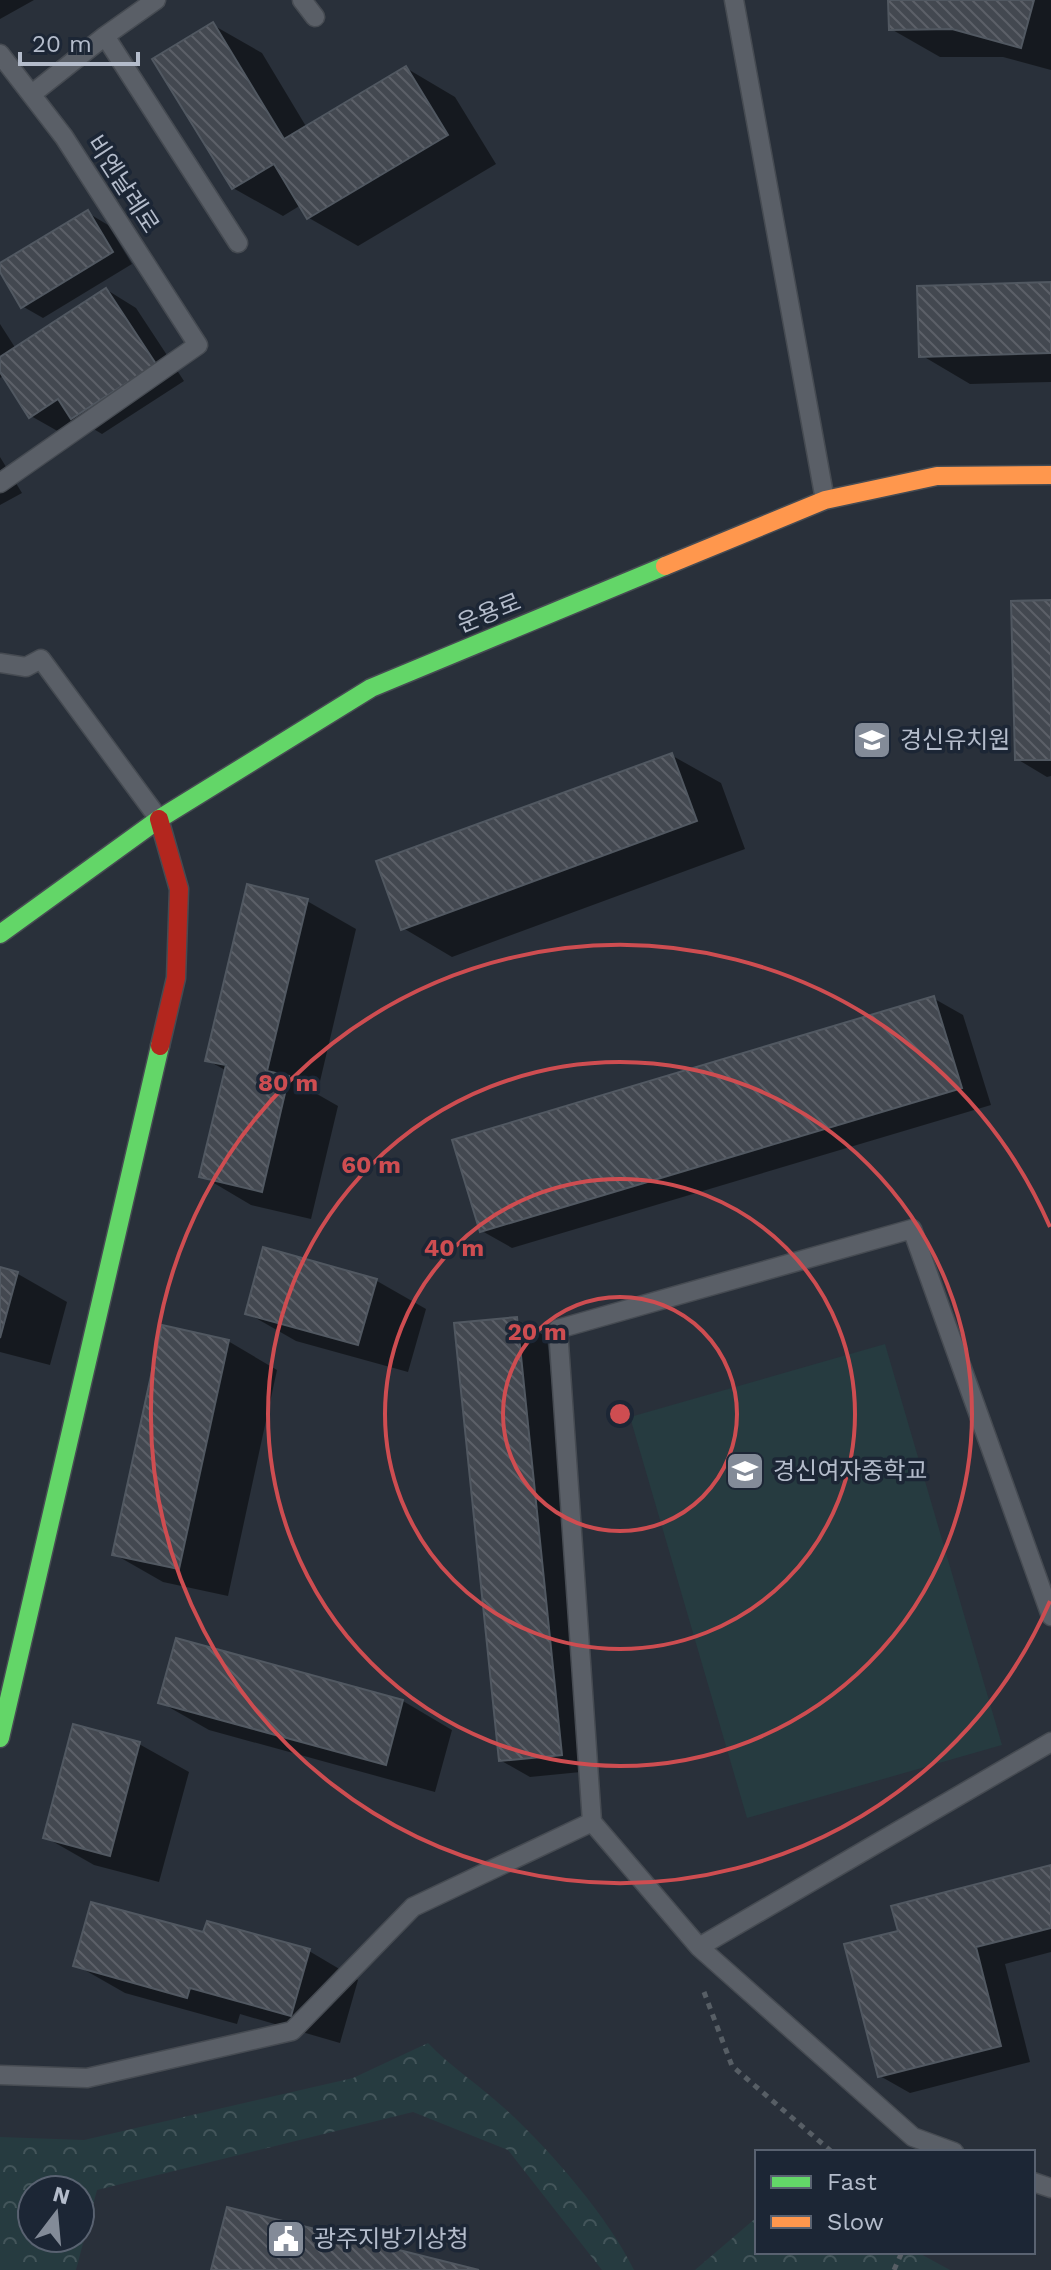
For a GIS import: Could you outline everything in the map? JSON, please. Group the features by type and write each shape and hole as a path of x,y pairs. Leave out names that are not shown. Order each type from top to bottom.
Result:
{"street":[{"name":"운용로","path":"0,934 159,819 371,688 825,500 937,476 1051,475"},
{"path":"0,1738 176,978 179,889 159,819"}],"lane":[{"path":"32,94 105,36 131,7 156,0"},
{"path":"302,0 315,17"},
{"path":"734,0 825,500"},
{"path":"105,36 238,243"},
{"name":"비엔날레로","path":"0,54 64,137 198,345 0,483"},
{"path":"0,663 26,667 41,659 159,819"},
{"path":"949,2150 913,2137 699,1947 592,1822 558,1329 912,1229 1051,1616"},
{"path":"699,1947 1051,1742"},
{"path":"0,2075 87,2078 292,2031 413,1907 592,1822"}],"path":[{"path":"699,1981 732,2066 830,2150"}],"green space":[{"path":"885,1344 1002,1745 747,1818 630,1417"},
{"path":"428,2043 539,2142 593,2206 634,2270 602,2270 508,2150 413,2112 97,2190 96,2194 96,2174 16,2174 16,2254 80,2254 76,2270 0,2270 0,2137 84,2140 353,2078"},
{"path":"755,2219 755,2254 921,2254 950,2270 695,2270"}],"building":[{"path":"888,0 1034,0 1021,48 952,29 889,30"},
{"path":"213,22 284,139 406,66 448,135 307,219 274,164 232,189 152,59"},
{"path":"88,210 113,252 21,308 0,272 0,263"},
{"path":"1051,282 1051,353 919,357 917,286"},
{"path":"106,288 156,364 71,419 58,399 29,418 0,372 0,357"},
{"path":"1051,600 1051,760 1015,760 1011,601"},
{"path":"672,753 697,821 401,930 376,861"},
{"path":"247,884 308,899 267,1071 289,1076 262,1192 199,1177 226,1065 205,1061"},
{"path":"934,996 962,1088 480,1232 452,1140"},
{"path":"263,1247 377,1279 358,1345 245,1314"},
{"path":"0,1267 18,1272 0,1338"},
{"path":"517,1317 562,1755 499,1761 454,1323"},
{"path":"162,1325 229,1340 179,1569 112,1555"},
{"path":"176,1638 403,1700 386,1765 158,1703"},
{"path":"73,1724 140,1742 110,1856 43,1838"},
{"path":"1051,1865 1051,1928 976,1947 1001,2046 878,2077 844,1944 898,1931 891,1906"},
{"path":"91,1902 203,1932 207,1921 310,1949 291,2016 190,1988 187,1998 73,1966"},
{"name":"광주지방기상청","path":"227,2207 479,2270 211,2270"}],"traffic: fast":[{"path":"0,934 159,819 371,688 665,566"},
{"path":"0,1738 160,1046"}],"traffic: slow":[{"path":"665,566 825,500 937,476 1051,475"}],"traffic: jam":[{"path":"159,819 179,889 176,978 160,1046"}],"place":[{"name":"경신유치원","path":"872,740"},
{"name":"경신여자중학교","path":"745,1471"},
{"name":"광주지방기상청","path":"286,2239"}]}
